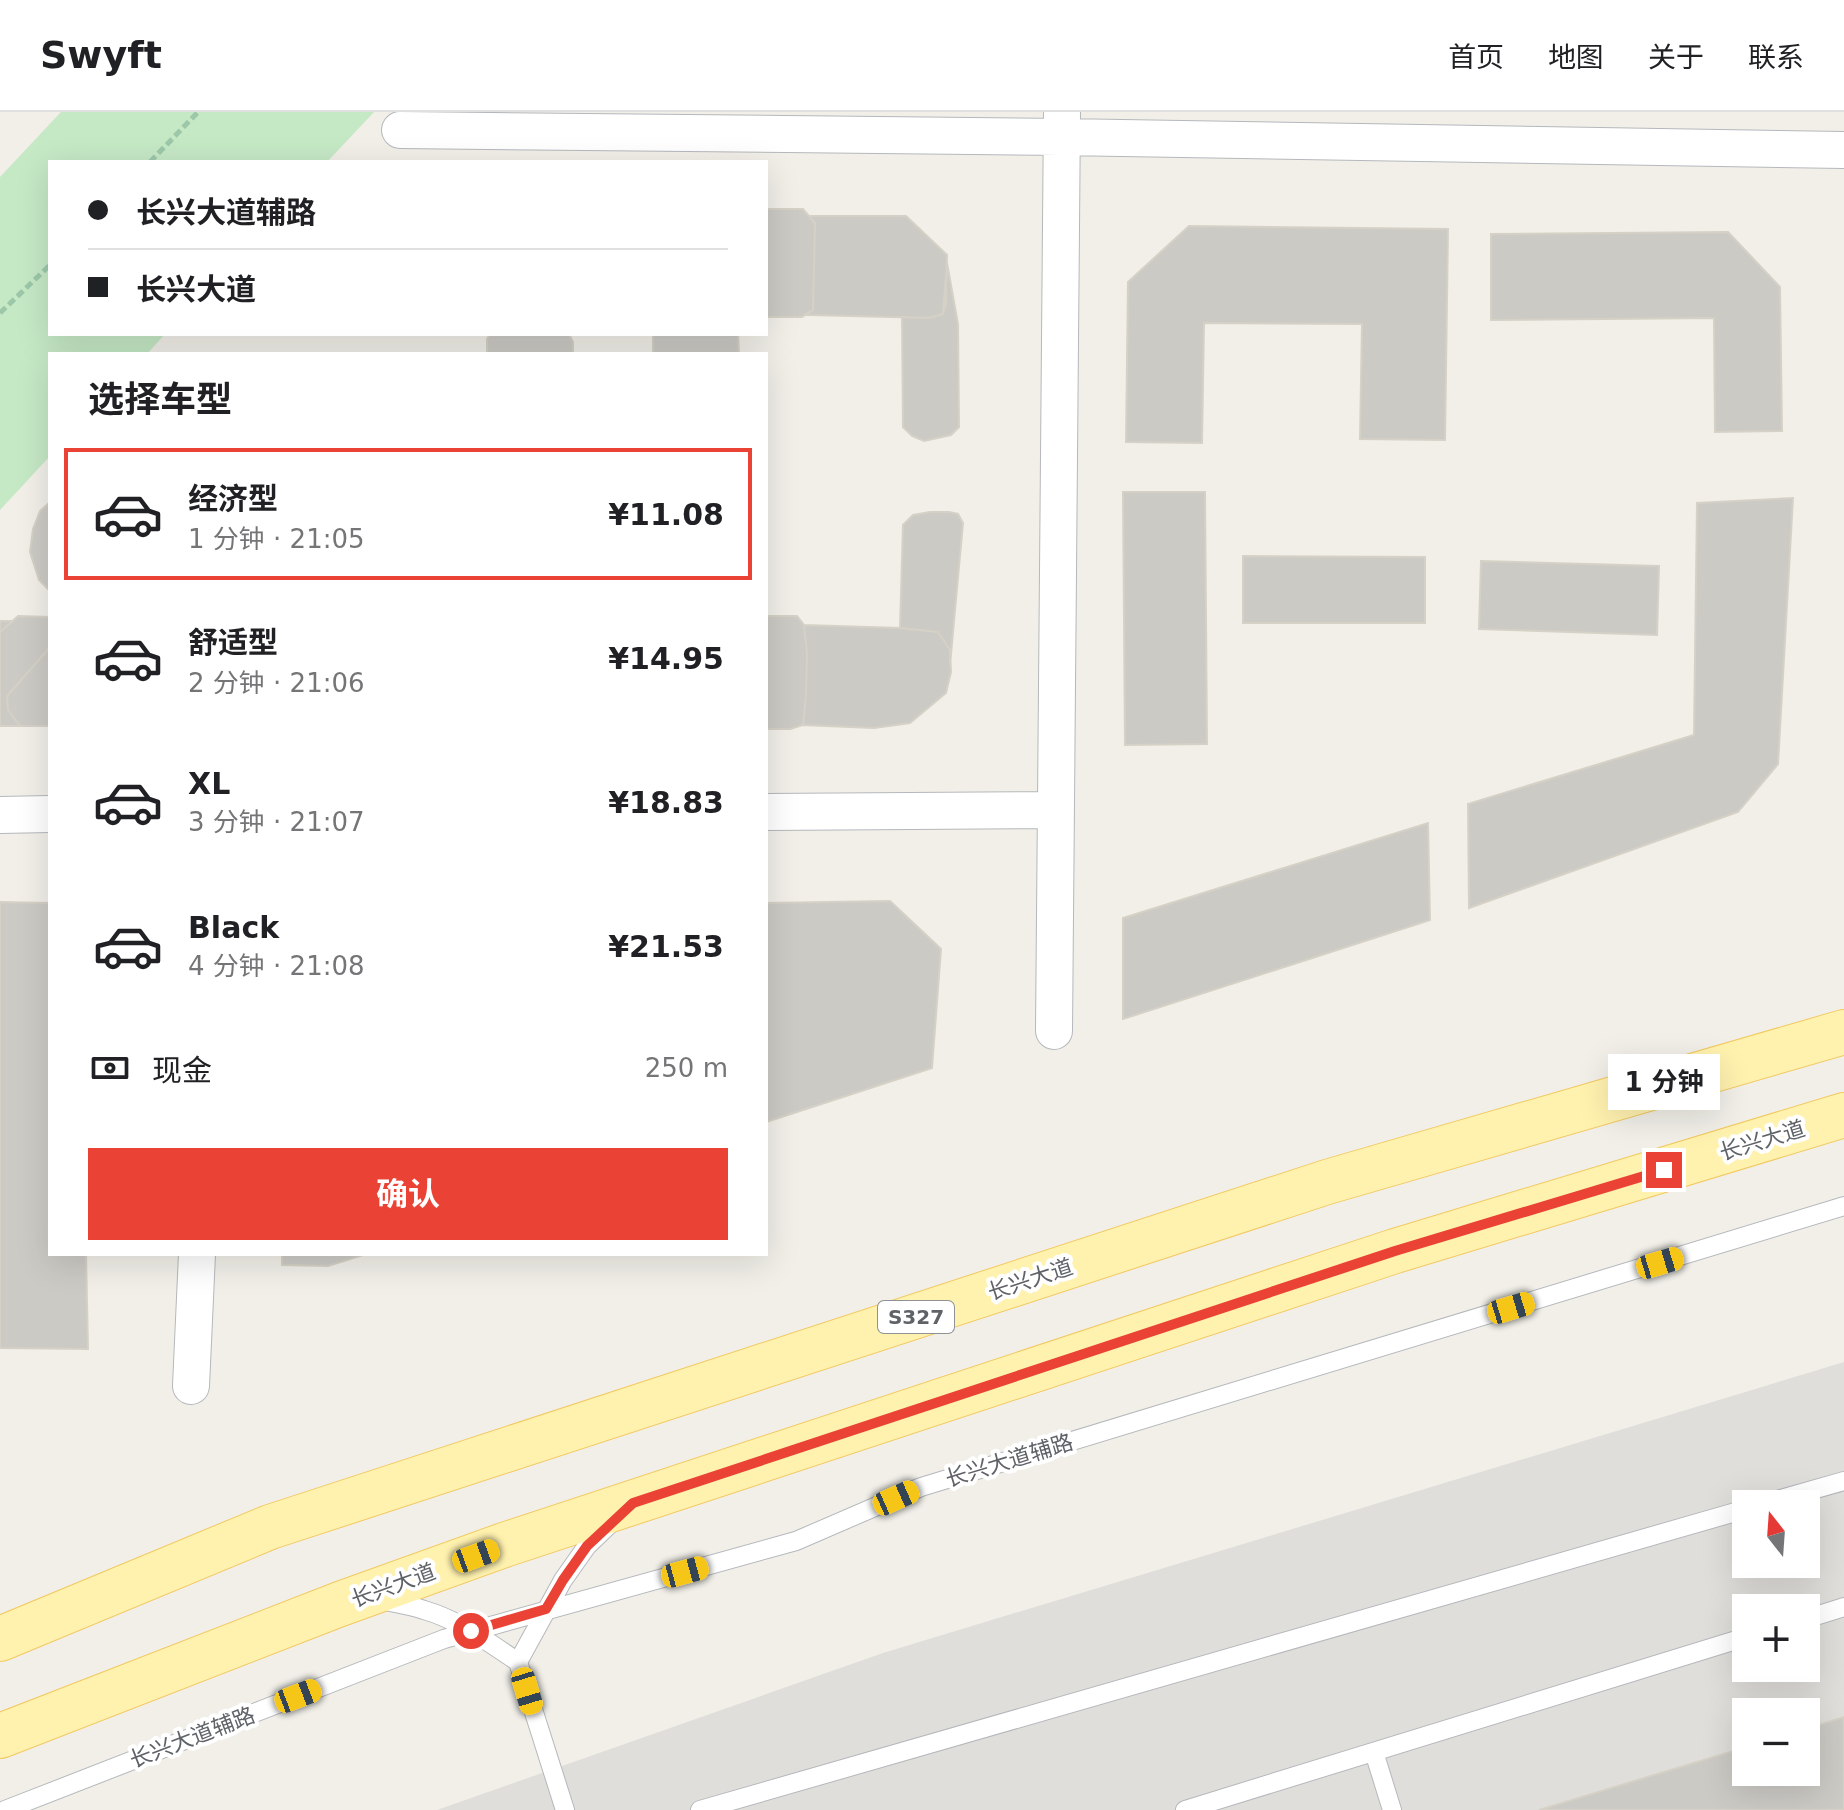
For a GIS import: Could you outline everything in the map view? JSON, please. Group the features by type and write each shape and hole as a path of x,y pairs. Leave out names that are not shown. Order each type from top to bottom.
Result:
{"main road":[{"name":"长兴大道","path":"0,1639 285,1522 1327,1182 1844,1032"},
{"name":"长兴大道","path":"0,1736 362,1596 504,1545 1395,1251 1844,1115"}],"street":[{"path":"1054,1031 1062,125"},
{"path":"400,130 1062,125 1844,150"},
{"path":"768,812 1056,810"},
{"path":"0,815 48,814"},
{"path":"191,1386 197,1256"}],"lane":[{"name":"长兴大道辅路","path":"5,1810 429,1644 796,1541 921,1487 1844,1206"},
{"path":"1812,1490 1844,1481"},
{"path":"518,1662 563,1580 587,1546 633,1503"},
{"path":"700,1810 1732,1513"},
{"path":"362,1596 424,1610 471,1631 518,1662 565,1810"},
{"path":"1820,1615 1844,1607"},
{"path":"1185,1810 1732,1641"},
{"path":"1374,1752 1392,1810"}],"path":[{"path":"152,160 198,112"},
{"path":"0,313 48,267"}],"shaded area":[{"path":"1844,1362 1844,1810 437,1810 883,1653"}],"green space":[{"path":"61,112 374,112 329,160 48,160 48,336 163,336 149,352 48,352 48,458 0,510 0,177"}],"building":[{"path":"768,209 803,209 815,223 813,310 802,317 768,317"},
{"path":"809,216 906,216 947,255 943,314 929,318 806,314 813,310 815,223"},
{"path":"1189,226 1448,229 1445,440 1360,439 1362,324 1204,323 1202,443 1126,442 1128,282"},
{"path":"1728,232 1780,287 1782,431 1715,432 1714,318 1491,320 1491,234"},
{"path":"947,263 958,324 959,427 951,435 924,441 912,436 903,427 902,317 929,318 943,314"},
{"path":"489,336 570,336 573,352 487,352"},
{"path":"653,336 738,336 739,352 653,352"},
{"path":"1123,492 1205,492 1207,744 1125,745"},
{"path":"1793,498 1778,764 1738,812 1469,908 1468,804 1694,735 1697,503"},
{"path":"48,504 48,589 39,580 30,552 33,529 40,511"},
{"path":"930,512 958,514 963,523 950,665 950,650 938,632 900,628 903,525 913,515"},
{"path":"1243,556 1425,557 1425,623 1243,623"},
{"path":"1481,561 1659,566 1657,635 1479,629"},
{"path":"18,616 48,617 48,649 7,696 8,710 20,726 0,726 0,632"},
{"path":"768,616 797,616 804,625 807,653 803,725 790,729 768,729"},
{"path":"0,621 13,621 0,632"},
{"path":"804,625 938,632 950,650 951,672 946,693 910,723 874,728 803,725 807,653"},
{"path":"48,649 48,726 20,726 8,710 7,696"},
{"path":"1428,823 1430,920 1123,1019 1123,918"},
{"path":"890,901 941,949 932,1068 768,1121 768,903"},
{"path":"0,902 48,903 48,1256 86,1256 88,1349 0,1348"},
{"path":"282,1256 360,1256 328,1266 282,1265"},
{"path":"1844,1717 1844,1810 1539,1810 1732,1751 1732,1786 1820,1786 1820,1725"}],"route":[{"path":"471,1631 546,1609 587,1546 633,1503 1395,1251 1664,1170"}]}
